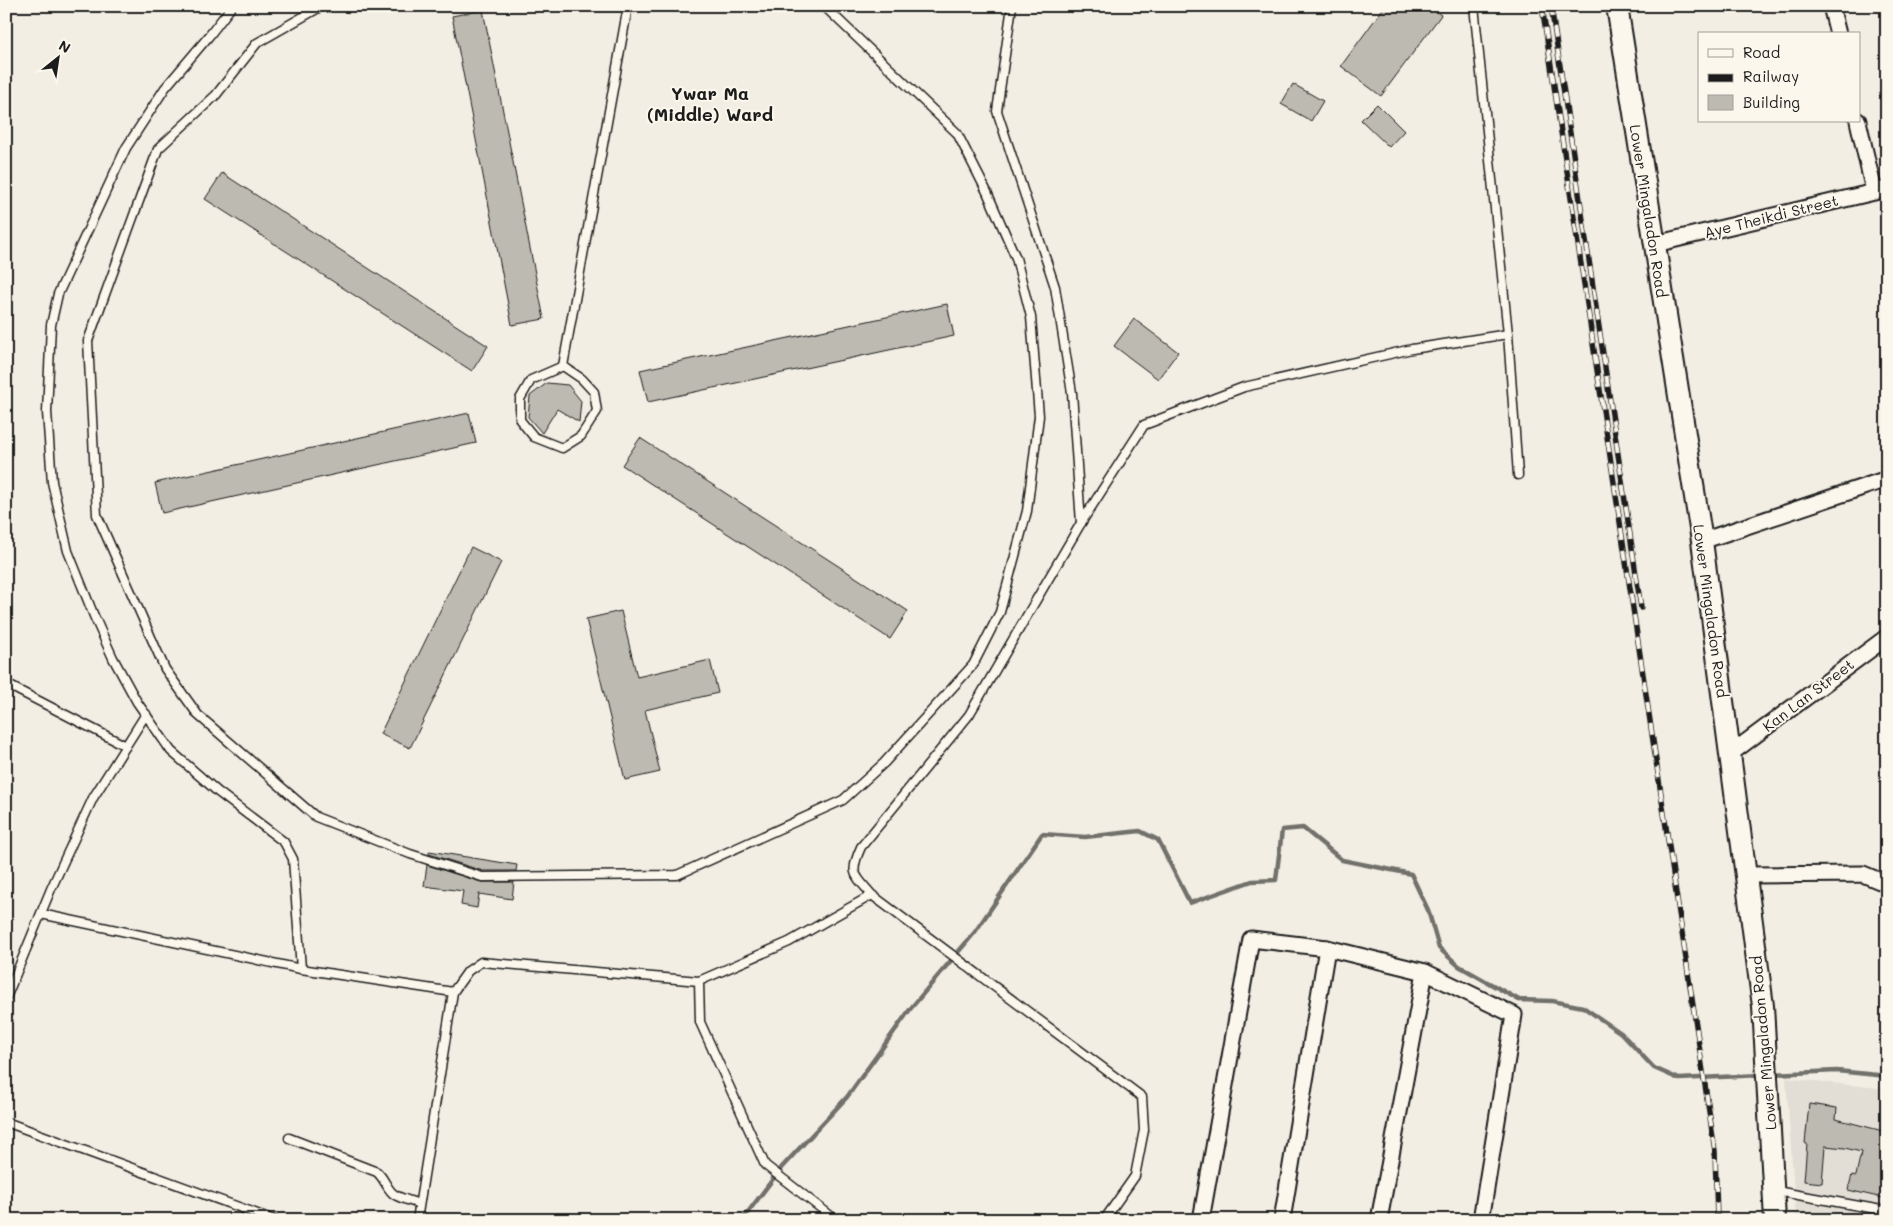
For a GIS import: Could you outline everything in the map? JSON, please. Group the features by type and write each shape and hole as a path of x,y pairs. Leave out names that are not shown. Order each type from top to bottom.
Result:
{"main road":[{"name":"Lower Mingaladon Road","path":"1617,6 1702,542 1746,875 1763,1006 1775,1220"}],"street":[{"path":"1831,6 1838,32"},
{"path":"1858,122 1880,190"},
{"name":"Aye Theikdi Street","path":"1654,244 1880,190"},
{"path":"1702,542 1881,481"},
{"name":"Kan Lan Street","path":"1730,754 1887,637"},
{"path":"1746,875 1864,874 1887,884"},
{"path":"1201,1220 1251,939 1327,948 1425,972 1514,1015 1481,1220"},
{"path":"1282,1220 1327,948"},
{"path":"1379,1220 1425,972"}],"lane":[{"path":"232,6 165,88 126,148 58,294 51,324 47,412 52,482 68,551 113,658 137,702 172,751 218,792 284,842 293,859 301,969"},
{"path":"322,6 257,43 216,95 158,149 88,341 98,515 165,669 198,715 316,818 410,854 482,877 677,875 843,800 884,763 973,665 1000,612 1027,511 1039,416 1031,317 1016,258 987,192 957,133 824,6"},
{"path":"564,366 628,6"},
{"path":"1012,6 996,111 1055,287 1072,393 1081,523"},
{"path":"1474,6 1508,334 1518,475"},
{"path":"1104,1220 1134,1176 1144,1130 1142,1097 872,894 855,875 854,863 862,847 969,715 1081,523 1144,425 1244,387 1412,349 1508,334"},
{"path":"564,366 582,379 594,392 597,411 581,436 562,448 534,437 520,420 520,399 531,380 564,366"},
{"path":"6,684 126,746"},
{"path":"6,998 51,889 93,798 146,714"},
{"path":"416,1220 454,992 468,971 481,962 699,981 789,942 872,894"},
{"path":"41,914 301,969 454,992"},
{"path":"699,981 700,1022 765,1165 836,1220"},
{"path":"6,1122 274,1220"},
{"path":"289,1138 376,1172 385,1178 394,1195 419,1204"},
{"path":"1774,1191 1887,1211"}],"shaded area":[{"path":"1786,1078 1887,1089 1887,1220 1796,1220"}],"building":[{"path":"1385,6 1429,6 1441,15 1381,96 1341,66"},
{"path":"483,10 544,319 512,325 452,16"},
{"path":"1293,84 1323,101 1311,121 1281,104"},
{"path":"1377,104 1404,131 1389,147 1361,120"},
{"path":"222,173 488,346 472,371 205,199"},
{"path":"947,304 954,336 648,402 640,370"},
{"path":"1134,319 1178,352 1158,379 1114,346"},
{"path":"547,383 568,385 581,401 579,422 557,409 542,433 528,417 530,396"},
{"path":"469,413 476,443 162,513 155,483"},
{"path":"640,438 908,611 890,639 622,465"},
{"path":"471,547 501,562 410,748 380,734"},
{"path":"621,611 637,677 710,660 718,693 645,710 660,772 625,780 586,619"},
{"path":"429,851 517,865 516,871 483,871 429,854"},
{"path":"427,865 481,882 514,882 512,899 479,894 477,908 461,905 463,891 424,886"},
{"path":"1809,1104 1837,1108 1836,1119 1887,1132 1887,1199 1848,1190 1852,1175 1856,1176 1861,1152 1845,1148 1825,1146 1822,1183 1804,1181"}],"waterway":[{"path":"742,1220 782,1167 847,1097 911,1008 975,932 1042,834 1085,837 1140,831 1158,840 1190,903 1252,881 1276,880 1282,830 1303,828 1342,860 1411,874 1428,910 1439,948 1459,966 1519,1000 1552,1001 1583,1007 1621,1033 1654,1068 1679,1079 1761,1075"},
{"path":"1771,1074 1837,1071 1887,1076"}],"railway":[{"path":"1542,6 1715,1151 1717,1220"},
{"path":"1551,6 1641,608"}],"district":[{"name":"Ywar Ma (Middle) Ward","path":"710,104"}]}
